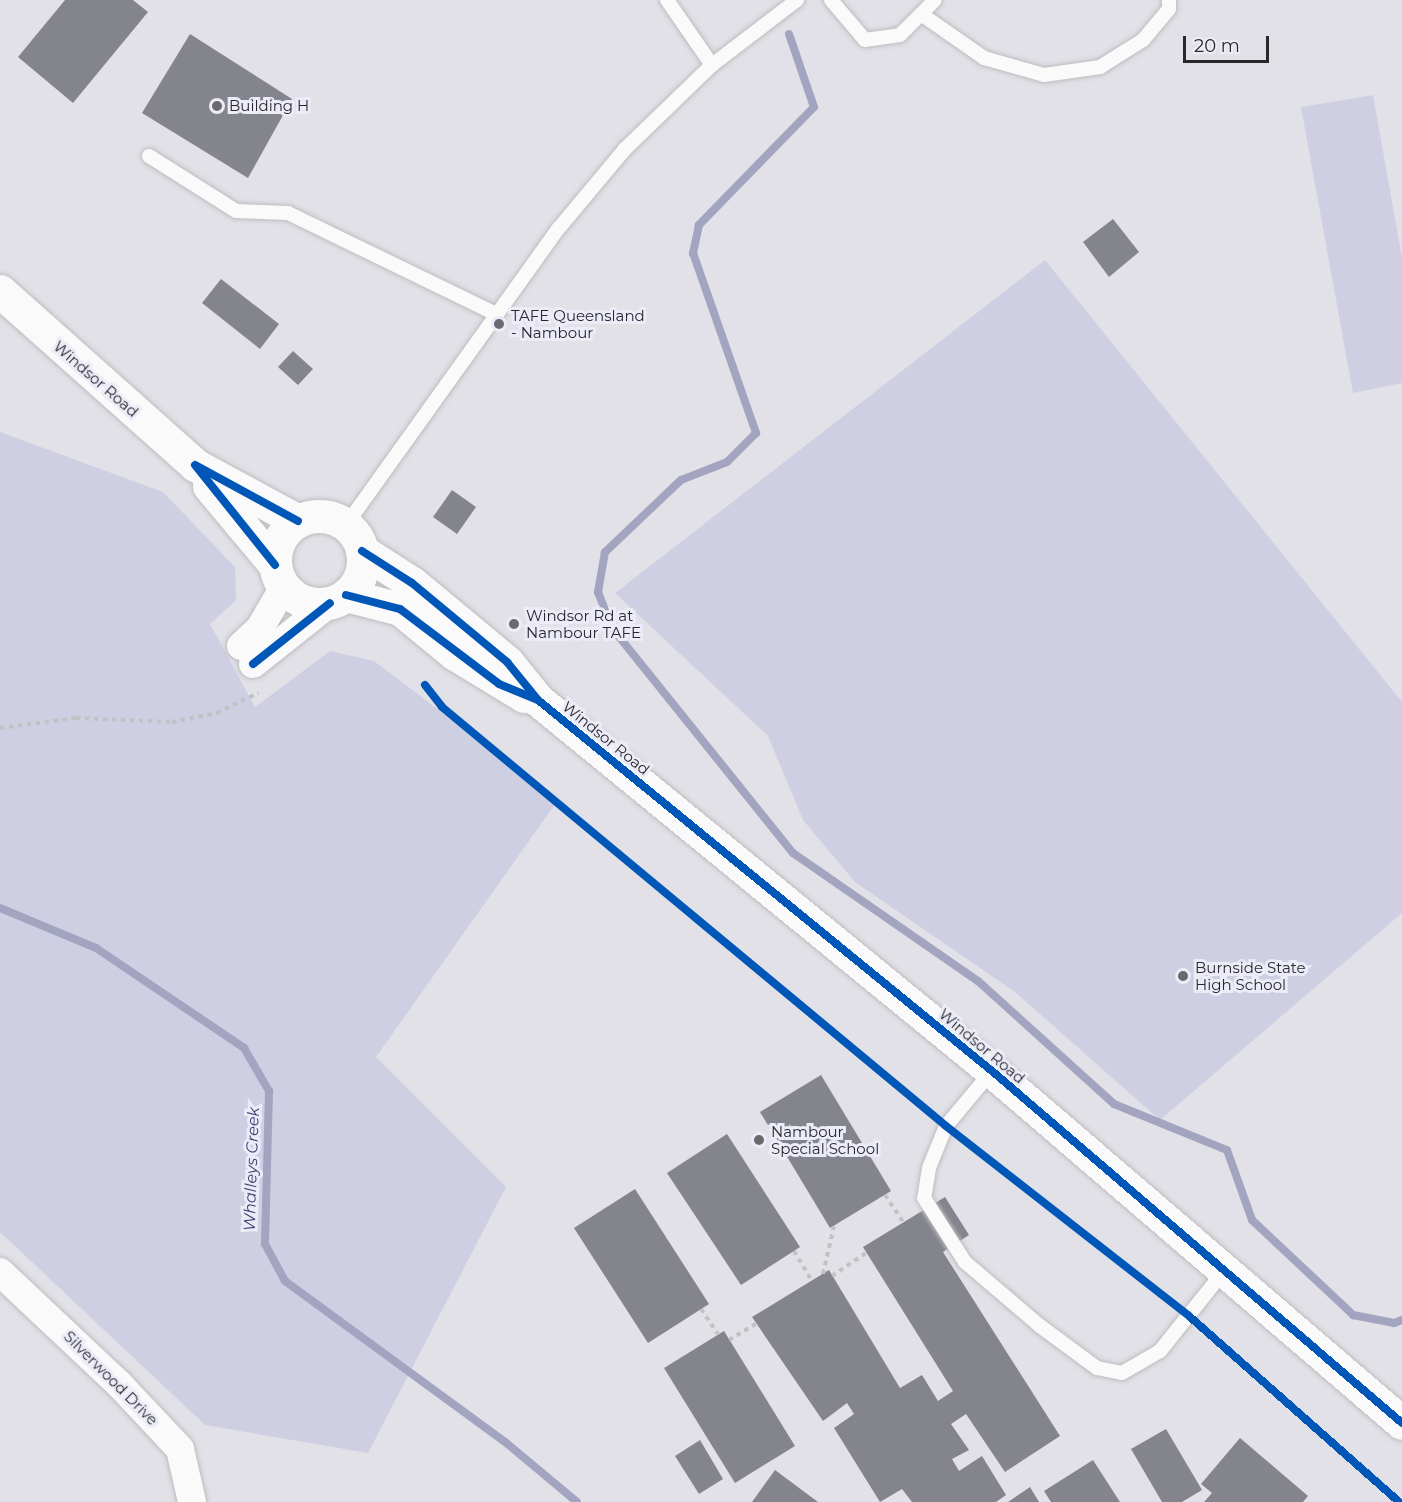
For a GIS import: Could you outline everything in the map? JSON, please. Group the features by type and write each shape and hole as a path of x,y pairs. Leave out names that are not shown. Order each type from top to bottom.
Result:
{"street":[{"name":"Windsor Road","path":"0,291 195,465 280,576"},
{"name":"Windsor Road","path":"195,465 298,521"},
{"path":"322,516 354,538 361,575 338,599 247,655 280,576 280,540 298,521 322,516"},
{"name":"Windsor Road","path":"354,538 507,662 538,700 992,1071 1226,1269 1402,1423"},
{"path":"280,576 305,602 338,599"},
{"name":"Windsor Road","path":"338,599 400,609 499,684 538,700"},
{"name":"Silverwood Drive","path":"0,1272 119,1384 180,1449 192,1502"}],"lane":[{"path":"667,0 712,65"},
{"path":"354,538 496,314 625,149 712,65 796,0"},
{"path":"831,0 865,40 900,35 935,0"},
{"path":"921,14 984,58 1044,75 1101,67 1143,40 1169,9 1169,0"},
{"path":"149,156 236,211 288,213 496,314"},
{"path":"992,1071 946,1126 929,1168 924,1198 965,1262 1040,1326 1097,1368 1122,1373 1160,1351 1226,1269"}],"path":[{"path":"0,728 76,718 172,722 217,713 259,692"},
{"path":"885,1195 903,1222"},
{"path":"823,1274 834,1226"},
{"path":"794,1251 812,1281"},
{"path":"832,1276 866,1253"},
{"path":"701,1309 718,1334"},
{"path":"729,1340 756,1323"}],"shaded area":[{"path":"1373,95 1402,258 1402,383 1353,393 1301,107"},
{"name":"Burnside State High School","path":"1045,260 1402,702 1402,913 1160,1120 1015,992 855,882 803,820 768,736 615,593"},
{"path":"0,432 163,492 235,567 236,600 210,624 255,707 330,651 374,661 558,800 376,1057 506,1187 368,1453 205,1425 0,1232"}],"building":[{"path":"65,0 133,0 148,12 73,103 18,57"},
{"name":"Building H","path":"190,34 292,99 248,178 142,113"},
{"path":"1113,219 1139,252 1109,277 1083,242"},
{"path":"221,279 279,324 260,349 202,303"},
{"path":"293,351 313,369 298,385 278,367"},
{"path":"452,490 476,507 457,534 433,517"},
{"path":"821,1075 891,1191 830,1228 760,1112"},
{"path":"727,1134 800,1247 741,1285 667,1173"},
{"path":"635,1189 709,1304 648,1343 574,1228"},
{"path":"945,1197 969,1235 943,1252 1060,1436 1005,1472 966,1414 951,1424 969,1450 952,1459 959,1471 982,1456 1006,1495 996,1502 912,1502 902,1489 880,1502 834,1428 854,1414 847,1403 823,1421 752,1317 829,1270 900,1388 922,1375 938,1401 953,1391 863,1247"},
{"path":"724,1331 795,1446 735,1483 664,1368"},
{"path":"1166,1429 1202,1490 1182,1502 1162,1502 1131,1449"},
{"path":"1240,1438 1308,1496 1303,1502 1204,1502 1212,1493 1201,1484"},
{"path":"700,1440 723,1479 699,1494 675,1456"},
{"path":"1093,1460 1120,1502 1051,1502 1044,1491"},
{"path":"775,1470 818,1502 752,1502"},
{"path":"1030,1487 1039,1502 1008,1502"}],"waterway":[{"path":"789,34 814,107 699,225 693,253 756,433 727,462 681,480 605,552 598,592 612,628 793,853 978,981 1114,1104 1227,1150 1252,1220 1353,1315 1394,1323 1402,1320"},
{"name":"Whalleys Creek","path":"0,908 96,948 244,1048 269,1091 265,1244 285,1281 504,1441 577,1502"}],"cycle path":[{"path":"195,465 275,565"},
{"path":"197,466 298,521"},
{"path":"362,551 412,583 507,662 538,700 992,1071 1402,1423"},
{"path":"346,595 400,609 499,684 538,700"},
{"path":"253,664 330,603"},
{"path":"425,685 442,707 946,1126 1189,1316 1399,1502"}],"place":[{"name":"Building H","path":"217,106"},
{"name":"TAFE Queensland - Nambour","path":"499,324"},
{"name":"Windsor Rd at Nambour TAFE","path":"514,624"},
{"name":"Burnside State High School","path":"1183,976"},
{"name":"Nambour Special School","path":"759,1140"}]}
